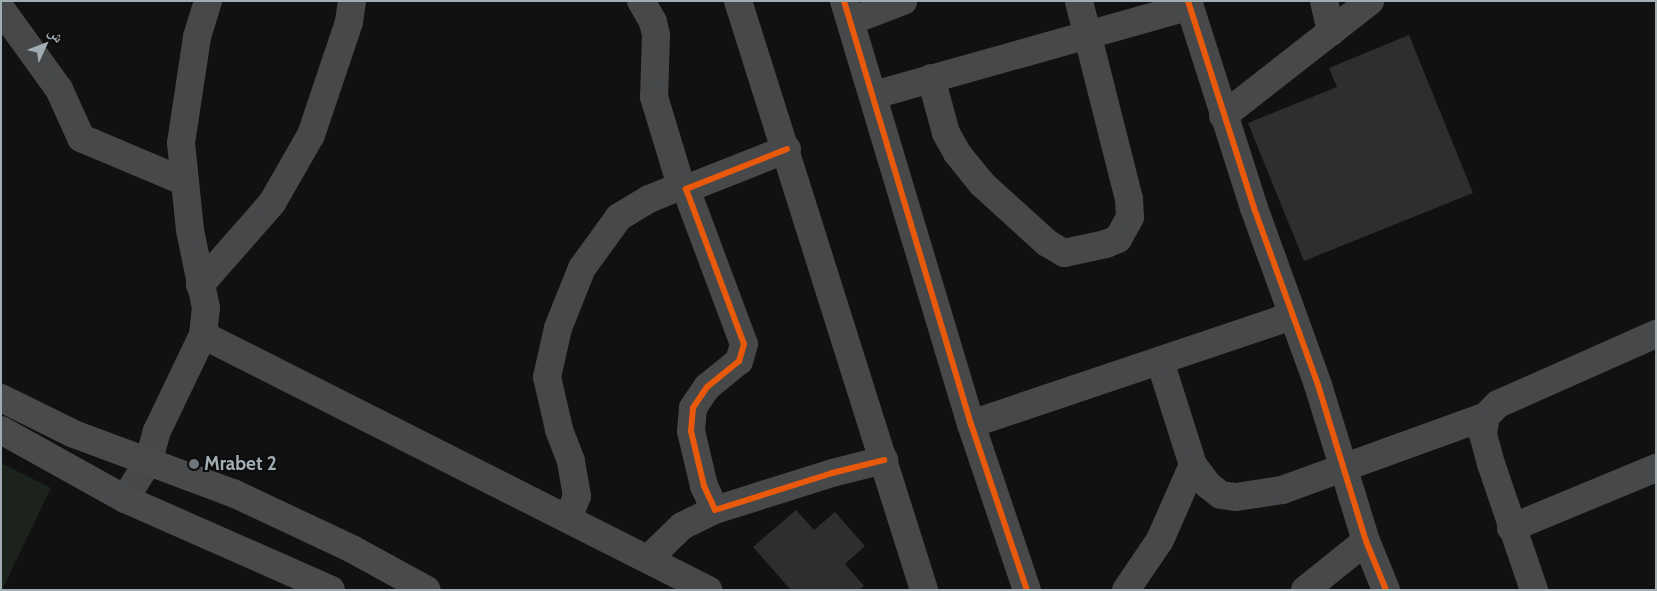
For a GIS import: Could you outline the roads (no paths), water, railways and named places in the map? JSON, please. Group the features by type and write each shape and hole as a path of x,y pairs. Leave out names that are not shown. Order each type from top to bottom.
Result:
{"main road":[{"path":"1,398 74,434 149,460 233,493 352,550 427,590"},
{"path":"1,430 126,499 330,590"}],"street":[{"path":"126,499 149,460 157,431 203,335 206,308 200,285 183,181 181,143 186,96 197,37 208,1"},
{"path":"200,285 272,203 311,135 348,22 352,1"},
{"path":"641,1 655,29 654,97 683,188 744,344 739,360 701,394 691,416 699,470 715,510"},
{"path":"738,1 787,149 924,590"},
{"path":"903,1 847,11 874,95 971,424 1027,590"},
{"path":"931,78 946,133 957,153 1000,201 1055,249 1064,253 1106,244 1118,239 1130,217 1129,199 1079,1"},
{"path":"1324,1 1331,32"},
{"path":"1223,116 1370,1"},
{"path":"874,95 1189,4 1223,116 1345,468 1366,541 1386,590"},
{"path":"1,9 59,89 81,138 183,181"},
{"path":"568,519 576,496 571,461 552,405 547,377 558,328 582,268 606,232 632,208 787,149"},
{"path":"971,424 1292,316"},
{"path":"1160,361 1193,465 1208,485 1221,495 1236,497 1282,490 1486,416 1498,404 1656,334"},
{"path":"203,335 708,590"},
{"path":"1486,416 1486,445 1511,528 1534,590"},
{"path":"648,559 682,526 715,510 824,475 884,460"},
{"path":"1126,590 1160,540 1193,465"},
{"path":"1511,528 1656,468"},
{"path":"1305,590 1366,541"},
{"path":"286,569 303,590"}],"place":[{"name":"Mrabet 2","path":"194,464"}]}
